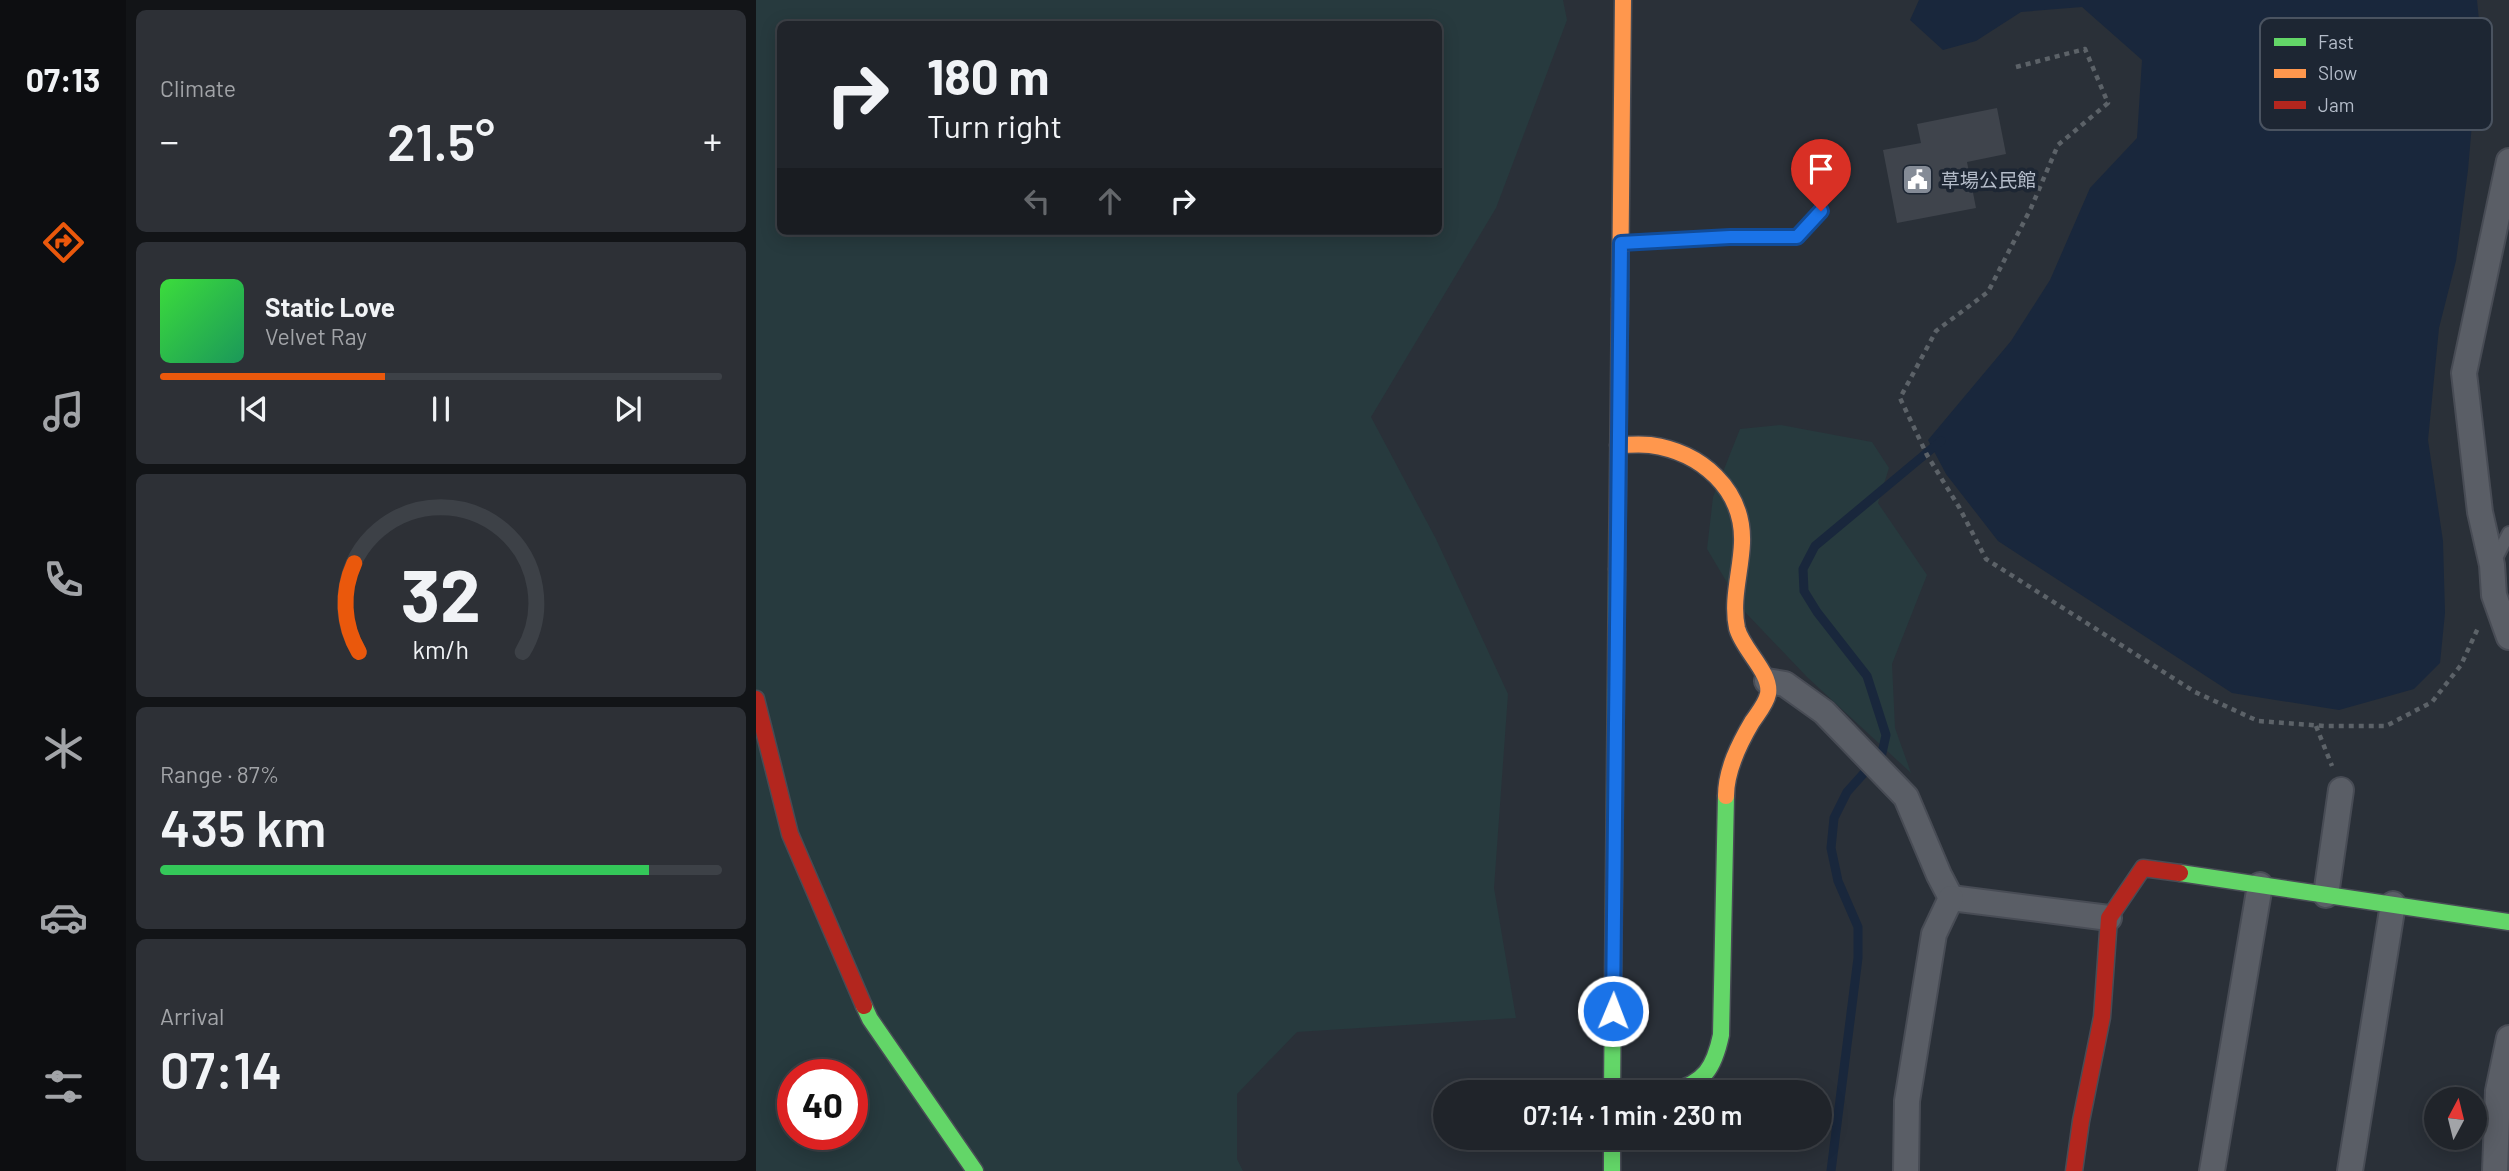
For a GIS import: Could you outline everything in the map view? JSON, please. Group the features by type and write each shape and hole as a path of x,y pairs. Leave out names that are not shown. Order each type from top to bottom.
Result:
{"street":[{"path":"1612,1080 1623,0"},
{"path":"2509,160 2464,373 2480,512 2492,565 2494,595 2509,637"},
{"path":"1618,445 1650,445 1692,457 1714,472 1728,489 1736,505 1742,529 1734,611 1739,636 1767,681 1768,694 1737,750 1726,780 1721,1035 1718,1055 1707,1075 1700,1080"},
{"path":"1767,681 1785,684 1825,712 1906,797 1951,898"},
{"path":"756,699 790,834 870,1019 975,1171"},
{"path":"2326,895 2341,790"},
{"path":"2074,1171 2102,1017 2109,918 2143,868 2509,922"},
{"path":"2212,1171 2260,886"},
{"path":"1951,898 2109,918"},
{"path":"1906,1171 1907,1101 1934,934 1951,898"},
{"path":"2350,1171 2393,904"},
{"path":"2495,1171 2498,1091 2509,1038"},
{"path":"1612,1150 1612,1171"}],"lane":[{"path":"1621,243 1730,237 1797,237 1821,211"},
{"path":"2492,565 2509,533"}],"path":[{"path":"2016,66 2085,49 2108,103 2058,145 2031,208 1988,292 1936,331 1900,398 1927,455 1959,507 1986,559 2195,692 2258,721 2316,726 2386,726 2432,702 2460,665 2494,595"},
{"path":"2316,726 2341,790"}],"green space":[{"path":"756,0 1563,0 1567,20 1496,208 1371,417 1436,539 1508,694 1494,888 1516,1018 1297,1032 1237,1094 1237,1159 1243,1171 756,1171"},
{"path":"1781,425 1872,442 1889,468 1878,503 1927,575 1892,664 1895,728 1911,773 1807,677 1744,611 1707,549 1713,497 1740,429"}],"water":[{"path":"1919,0 2477,0 2479,18 2260,18 2260,130 2471,130 2456,261 2439,328 2428,440 2443,541 2445,613 2440,663 2414,689 2339,710 2232,693 1998,541 1946,474 1928,440 2011,341 2050,280 2090,188 2137,138 2142,60 2082,7 2021,12 1976,41 1943,50 1910,20"}],"building":[{"path":"1997,108 2006,154 1967,162 1976,208 1897,223 1883,150 1921,143 1917,124"}],"waterway":[{"path":"1831,1171 1858,958 1858,927 1838,881 1831,848 1834,818 1847,792 1882,753 1886,735 1867,676 1804,591 1803,569 1815,546 1941,441"}],"traffic: fast":[{"path":"1612,1080 1617,569"},
{"path":"1698,1080 1711,1065 1721,1035 1726,796"},
{"path":"2180,873 2509,922"},
{"path":"864,1006 870,1019 975,1171"},
{"path":"1612,1150 1612,1171"}],"traffic: slow":[{"path":"1620,299 1623,0"},
{"path":"1618,445 1650,445 1686,456 1716,476 1736,506 1742,543 1735,617 1740,636 1766,678 1768,694 1734,758 1726,796"}],"traffic: jam":[{"path":"1617,569 1620,299"},
{"path":"756,699 790,834 864,1006"},
{"path":"2074,1171 2102,1017 2109,918 2143,868 2180,873"}],"place":[{"name":"草場公民館","path":"1918,180"}],"route":[{"path":"1613,1011 1621,243 1730,237 1797,237 1821,211"}]}
